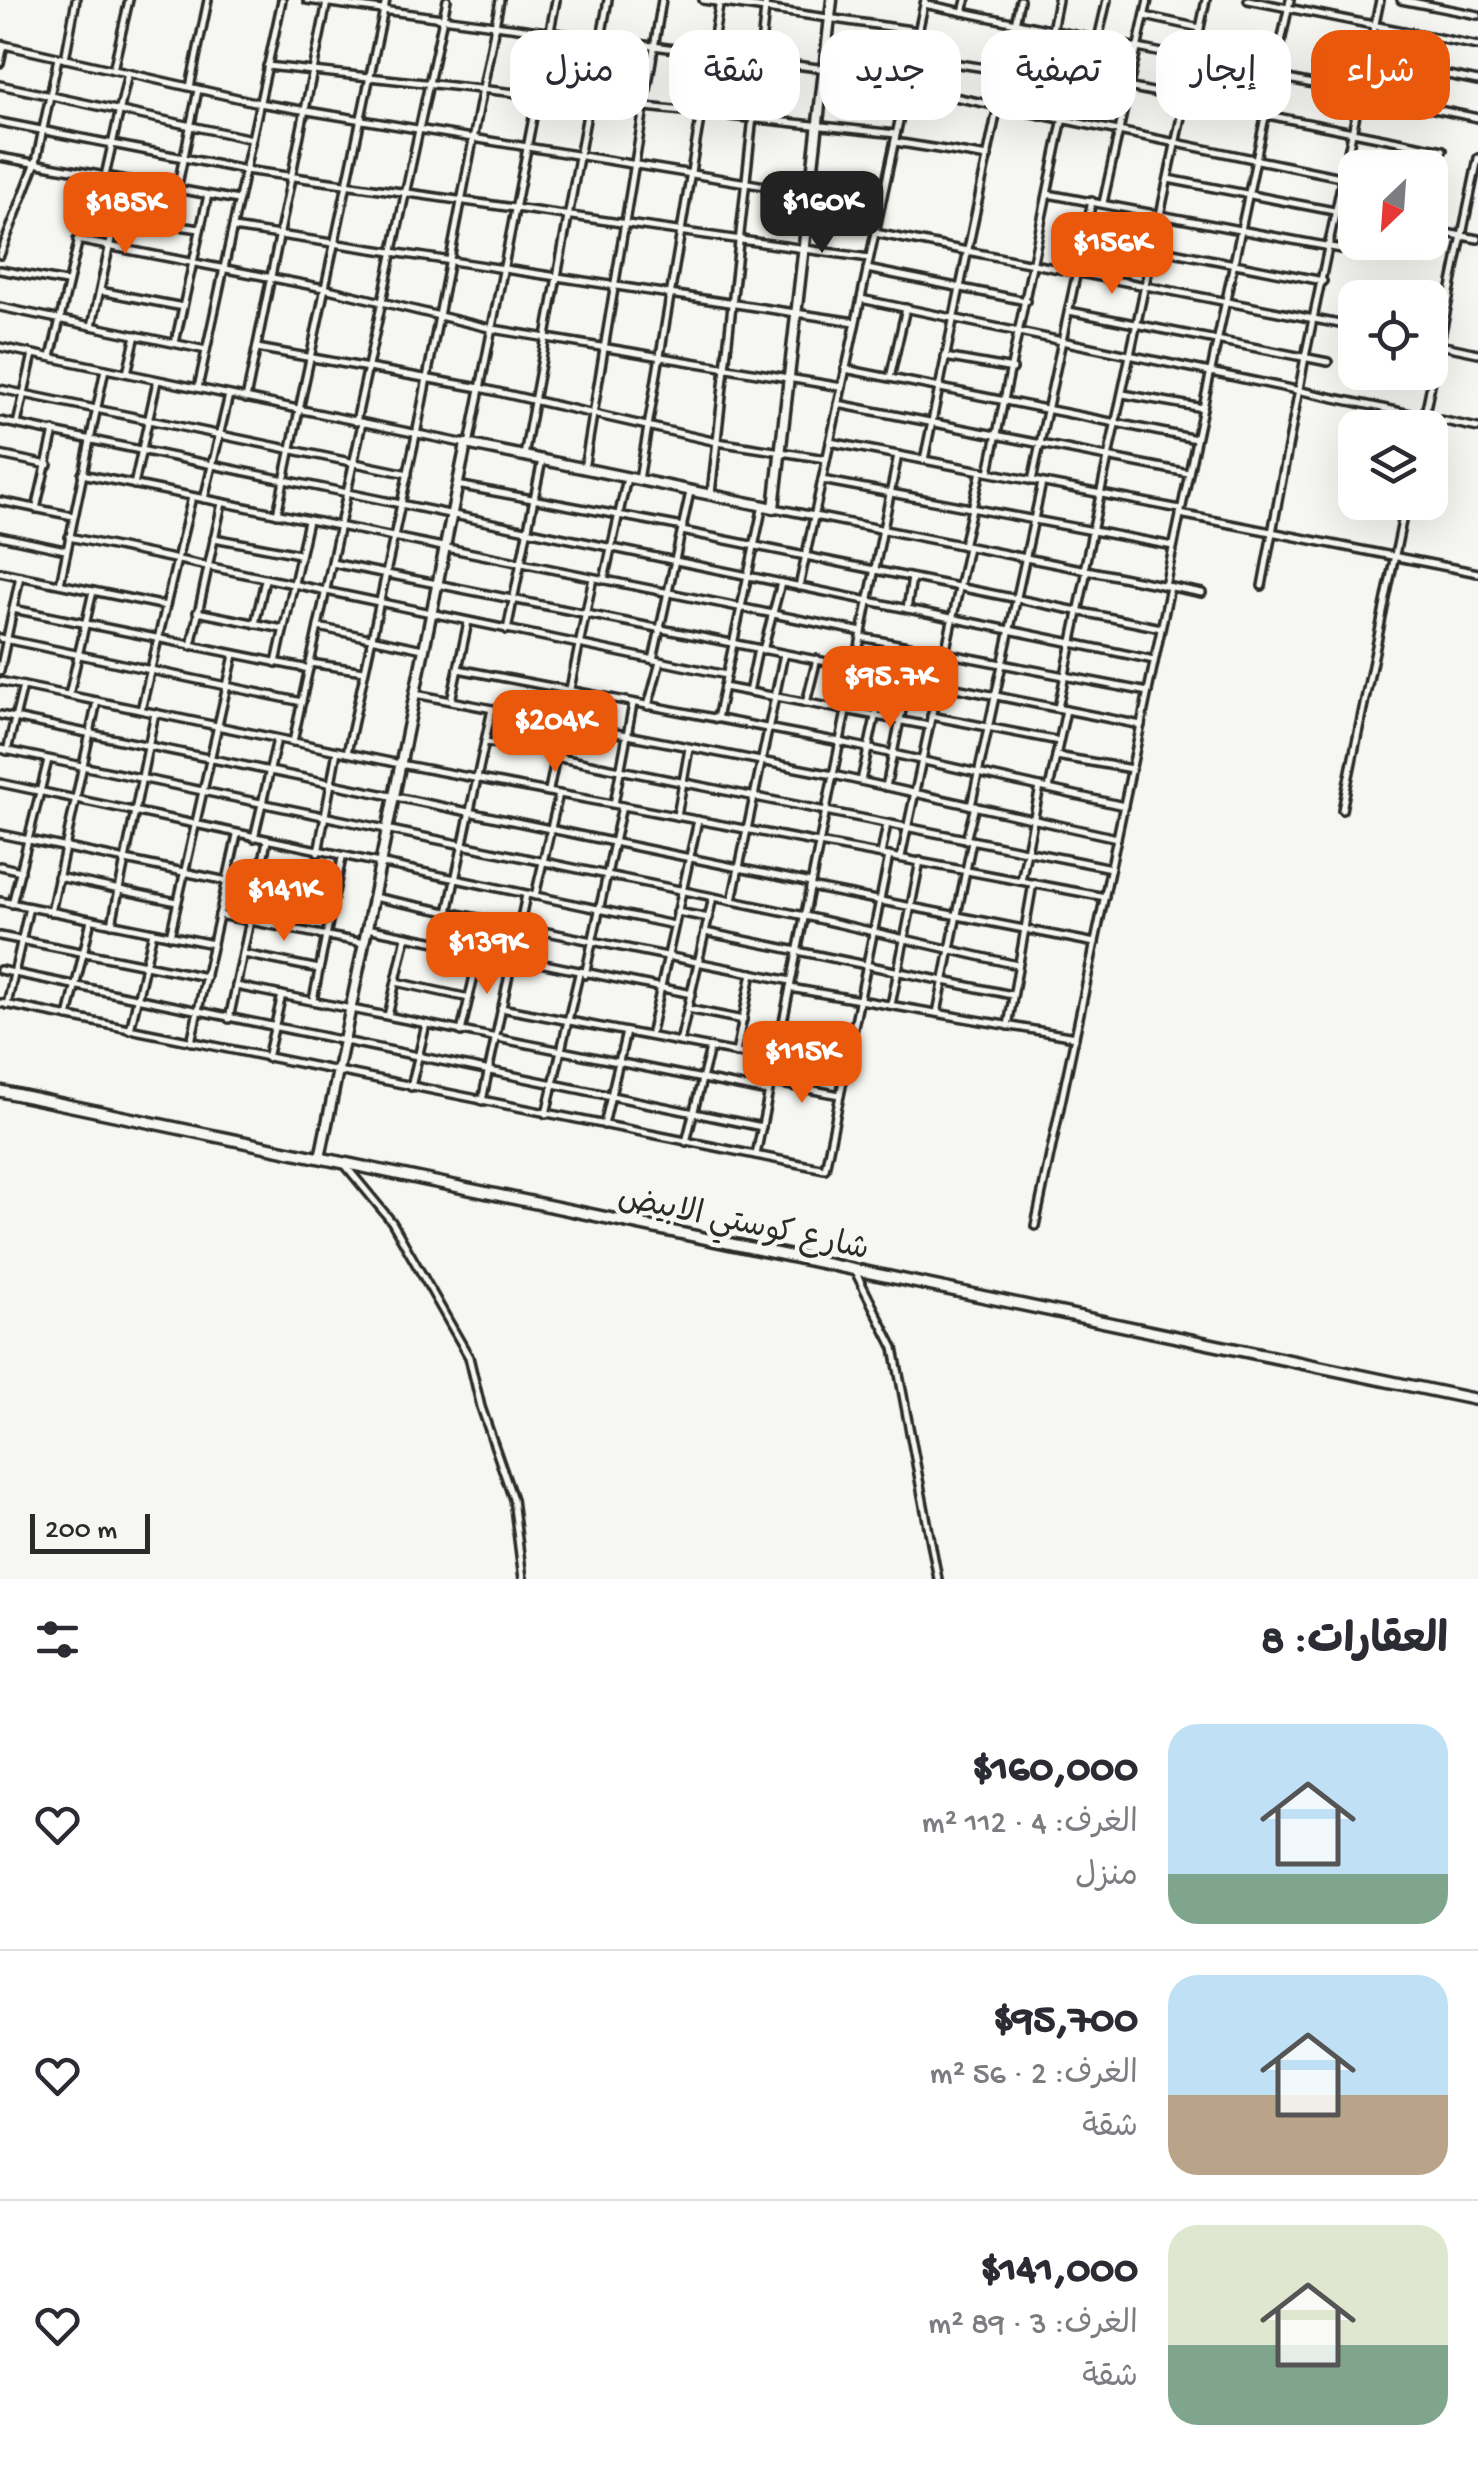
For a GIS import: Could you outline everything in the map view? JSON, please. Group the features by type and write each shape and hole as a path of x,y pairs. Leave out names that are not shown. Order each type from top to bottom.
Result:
{"highway":[{"name":"شارع كوستي الابيض","path":"0,1091 1478,1400"}],"main road":[{"path":"828,30 832,0"},
{"path":"320,1158 467,445 774,508 820,106"}],"street":[{"path":"0,256 36,162 76,0"},
{"path":"113,70 129,0"},
{"path":"190,87 208,0"},
{"path":"198,388 282,0"},
{"path":"307,0 385,4 444,18 535,30"},
{"path":"293,742 447,0"},
{"path":"346,753 408,474 500,0"},
{"path":"550,30 556,0"},
{"path":"602,30 608,0"},
{"path":"649,76 662,0"},
{"path":"703,0 911,30"},
{"path":"762,30 766,0"},
{"path":"963,12 966,0"},
{"path":"1014,30 1020,0"},
{"path":"918,30 924,2 1052,30 1058,0"},
{"path":"1100,30 1107,0"},
{"path":"1136,57 1148,0"},
{"path":"1145,16 1200,28 1206,0"},
{"path":"1248,0 1289,4 1478,46"},
{"path":"1374,30 1380,0"},
{"path":"1401,0 1478,15"},
{"path":"715,30 720,1"},
{"path":"246,398 327,2"},
{"path":"276,514 385,4"},
{"path":"1284,30 1289,4"},
{"path":"649,44 669,47"},
{"path":"0,62 2,45 259,103 881,205"},
{"path":"1138,47 1156,51"},
{"path":"268,66 510,91"},
{"path":"105,176 128,74"},
{"path":"1450,75 1478,81"},
{"path":"0,84 252,139"},
{"path":"177,190 198,89"},
{"path":"1450,112 1478,118"},
{"path":"1291,119 1443,150"},
{"path":"0,347 467,445 535,120"},
{"path":"524,456 586,120"},
{"path":"584,469 642,120"},
{"path":"640,480 700,120"},
{"path":"711,495 753,120"},
{"path":"769,120 896,138 988,157"},
{"path":"799,587 900,120"},
{"path":"924,460 995,120"},
{"path":"900,858 959,587 972,508 1006,401 1063,120"},
{"path":"1074,120 1338,176"},
{"path":"1103,203 1122,120"},
{"path":"1049,789 1092,531 1180,120"},
{"path":"1035,1226 1162,628 1173,546 1264,120"},
{"path":"1348,150 1355,120"},
{"path":"0,122 245,170 870,258"},
{"path":"0,157 238,200"},
{"path":"1448,302 1478,158"},
{"path":"50,357 94,174"},
{"path":"92,326 124,180"},
{"path":"1168,180 1336,212"},
{"path":"1048,194 1338,248"},
{"path":"175,343 208,195"},
{"path":"1032,480 1092,201"},
{"path":"1262,586 1338,202"},
{"path":"116,217 200,229"},
{"path":"232,228 856,322"},
{"path":"1448,233 1478,239"},
{"path":"874,234 1338,323"},
{"path":"1085,235 1322,281"},
{"path":"77,240 324,288 492,328 842,387"},
{"path":"0,270 66,282"},
{"path":"867,270 1027,301"},
{"path":"100,291 183,307"},
{"path":"860,299 1395,410"},
{"path":"0,307 206,350"},
{"path":"890,378 906,308"},
{"path":"1069,311 1328,362"},
{"path":"127,374 136,335"},
{"path":"1448,347 1478,354"},
{"path":"257,348 480,388 717,442 826,459"},
{"path":"16,425 33,354"},
{"path":"945,357 1013,369"},
{"path":"60,584 104,369"},
{"path":"846,369 1196,439"},
{"path":"134,485 158,380"},
{"path":"0,389 408,474"},
{"path":"1123,394 1202,408"},
{"path":"204,500 228,395"},
{"path":"838,404 1188,474"},
{"path":"0,421 1154,660"},
{"path":"1448,421 1478,428"},
{"path":"36,509 54,431"},
{"path":"830,442 1478,573"},
{"path":"0,454 48,464"},
{"path":"756,1156 898,455"},
{"path":"507,630 542,460"},
{"path":"82,474 741,607 916,648 1148,692"},
{"path":"604,580 627,478"},
{"path":"822,480 1173,546"},
{"path":"937,1014 966,870 978,773 1042,483"},
{"path":"458,484 1162,628"},
{"path":"648,706 690,490"},
{"path":"141,710 192,497"},
{"path":"0,502 74,516"},
{"path":"191,646 222,503"},
{"path":"717,719 763,505"},
{"path":"774,508 1202,594"},
{"path":"1342,810 1402,520"},
{"path":"276,663 308,521"},
{"path":"0,536 66,550"},
{"path":"69,537 726,675"},
{"path":"214,538 300,554"},
{"path":"332,563 1141,725"},
{"path":"0,572 166,606"},
{"path":"0,671 20,576"},
{"path":"548,792 593,578"},
{"path":"906,609 912,578"},
{"path":"255,624 265,580"},
{"path":"749,692 780,583"},
{"path":"70,695 93,591"},
{"path":"14,609 276,663 364,672"},
{"path":"197,612 283,630"},
{"path":"451,702 468,622"},
{"path":"318,627 424,649"},
{"path":"4,638 302,702"},
{"path":"886,787 916,648"},
{"path":"732,901 784,653"},
{"path":"170,936 234,655"},
{"path":"806,704 817,659"},
{"path":"458,670 840,742 1124,806"},
{"path":"861,782 886,672"},
{"path":"0,681 400,764 1105,896"},
{"path":"23,686 3,750 682,890 1017,965"},
{"path":"724,687 929,726"},
{"path":"415,694 833,776 1117,838"},
{"path":"51,912 96,701"},
{"path":"614,804 634,703"},
{"path":"441,945 492,709"},
{"path":"112,924 155,713"},
{"path":"0,715 1095,943"},
{"path":"931,716 1060,741"},
{"path":"254,838 278,738"},
{"path":"485,742 621,766 1111,868"},
{"path":"677,816 689,748"},
{"path":"318,853 338,751"},
{"path":"1056,756 1132,769"},
{"path":"12,904 48,760"},
{"path":"0,783 674,925"},
{"path":"1021,880 1040,787"},
{"path":"535,896 560,794"},
{"path":"546,1114 600,910 622,806"},
{"path":"650,1036 698,820"},
{"path":"881,854 888,824"},
{"path":"0,834 227,881"},
{"path":"191,1042 237,834"},
{"path":"229,1020 267,841"},
{"path":"29,907 4,1004 825,1169 890,856"},
{"path":"312,1000 342,858"},
{"path":"891,1006 920,862"},
{"path":"0,866 20,871"},
{"path":"259,875 336,890"},
{"path":"58,877 177,902"},
{"path":"1008,1026 1034,883"},
{"path":"482,1101 526,894"},
{"path":"374,897 752,973 860,1000 1075,1038"},
{"path":"680,1042 714,897"},
{"path":"0,902 213,944"},
{"path":"677,912 708,918"},
{"path":"220,915 364,943"},
{"path":"68,1017 91,920"},
{"path":"367,928 510,961 692,994"},
{"path":"130,1030 152,932"},
{"path":"706,932 1012,995"},
{"path":"0,936 206,977"},
{"path":"388,1016 406,937"},
{"path":"243,954 319,969"},
{"path":"461,1032 478,954"},
{"path":"0,970 198,1014 762,1127"},
{"path":"736,1053 752,973"},
{"path":"396,982 469,998"},
{"path":"236,986 769,1092"},
{"path":"267,1058 282,995"},
{"path":"500,1008 775,1060 846,1069"},
{"path":"688,1009 742,1020"},
{"path":"411,1087 426,1024"},
{"path":"604,1126 626,1032"},
{"path":"686,1142 710,1048"},
{"path":"771,1082 840,1095"},
{"path":"343,1162 392,1222 469,1357 481,1407 513,1500 523,1579"},
{"path":"854,1270 894,1348 938,1579"}]}
